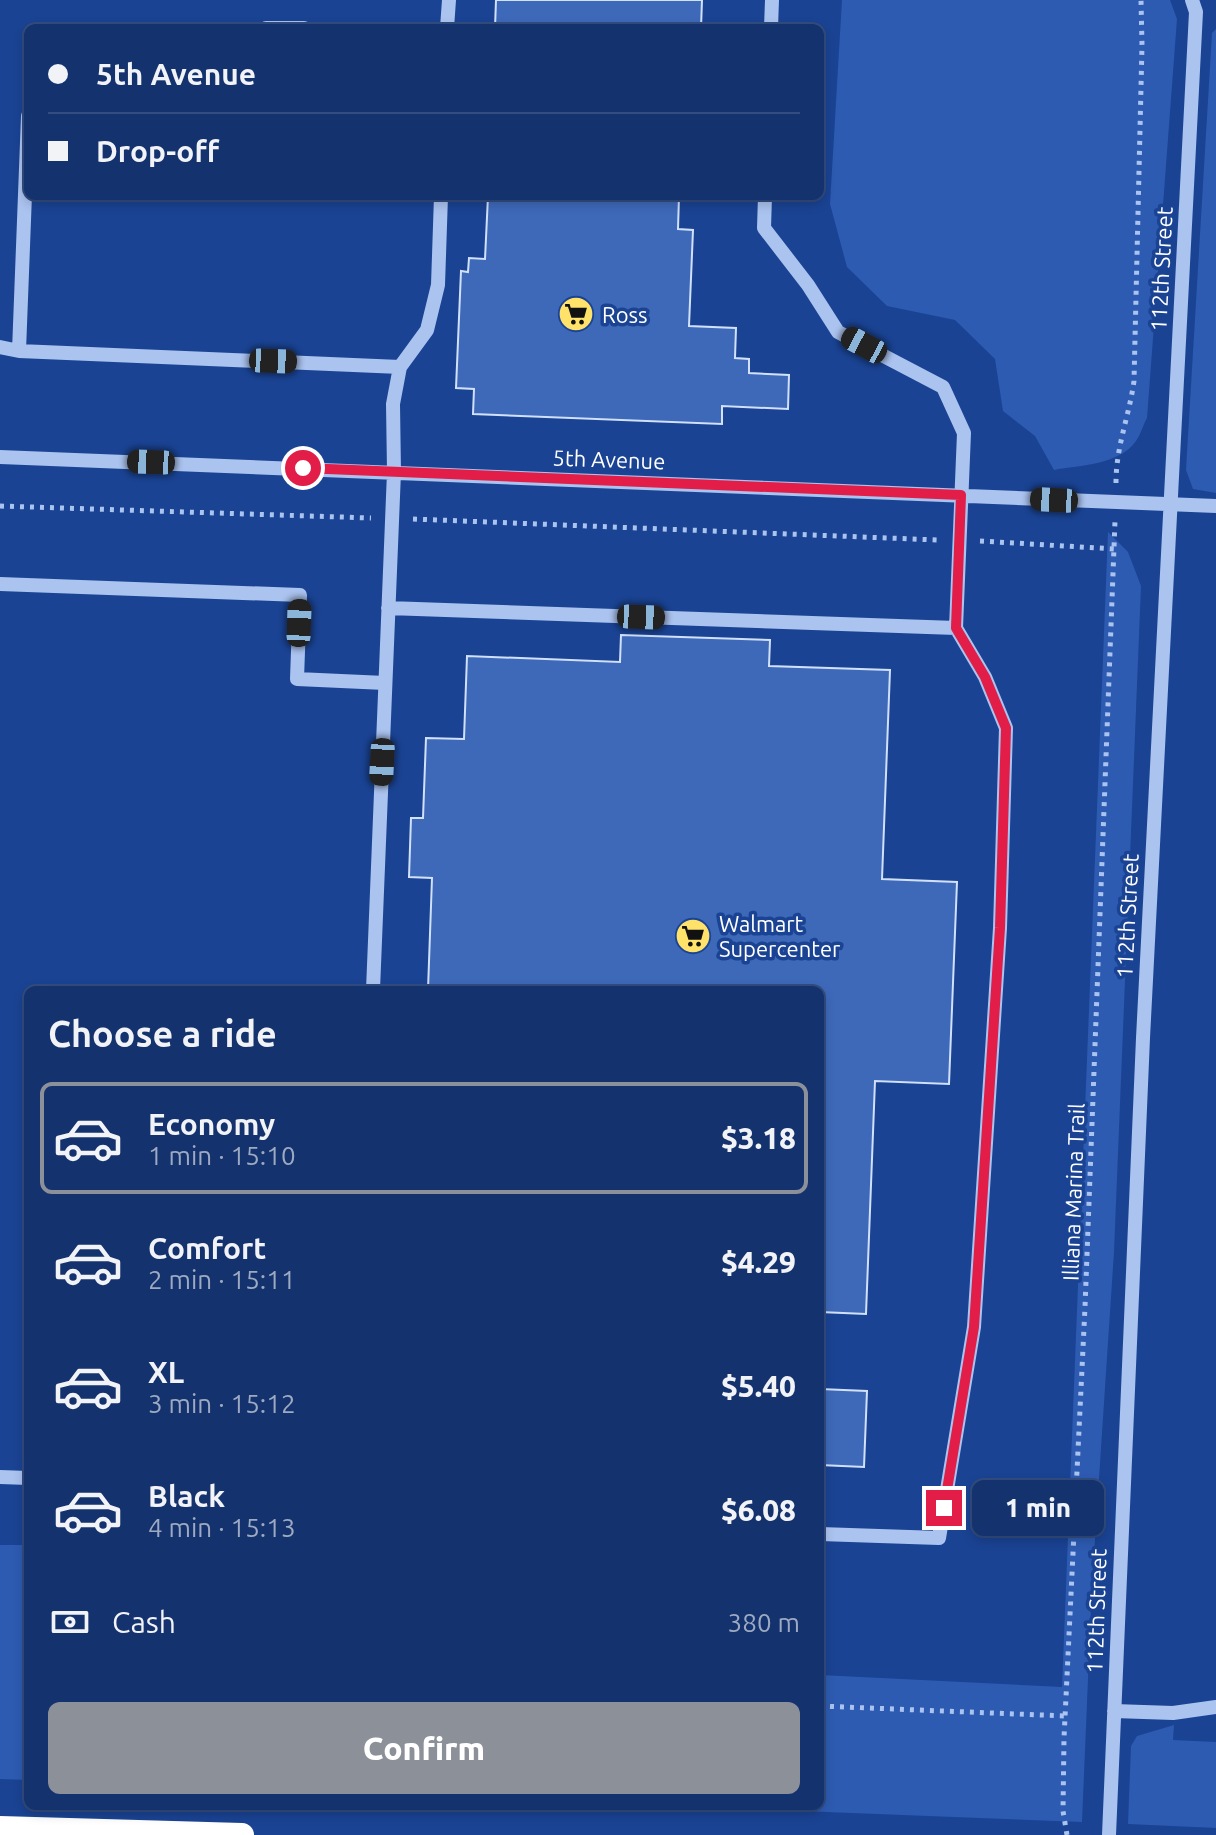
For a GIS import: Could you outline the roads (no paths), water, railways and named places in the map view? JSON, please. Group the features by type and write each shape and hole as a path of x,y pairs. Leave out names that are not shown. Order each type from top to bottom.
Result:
{"highway":[{"path":"0,1826 242,1835"}],"street":[{"path":"447,24 449,0"},
{"path":"771,24 772,0"},
{"name":"112th Street","path":"1109,1835 1143,1038 1196,12 1192,0"},
{"path":"19,351 25,200"},
{"path":"373,986 394,472 393,404 400,367 427,330 431,315 438,285 441,200"},
{"path":"765,200 764,228 808,285 838,332 943,387 964,433 956,628 985,677 1006,728 1000,928 974,1327 939,1538 824,1534"},
{"path":"0,347 19,351 400,367"},
{"name":"5th Avenue","path":"0,457 1216,506"},
{"path":"0,584 300,595 297,679 385,683"},
{"path":"388,608 956,628"},
{"path":"0,1477 24,1478"},
{"path":"1114,1711 1173,1713 1216,1707"}],"place":[{"name":"Ross","path":"576,314"},
{"name":"Walmart Supercenter","path":"693,936"}]}
